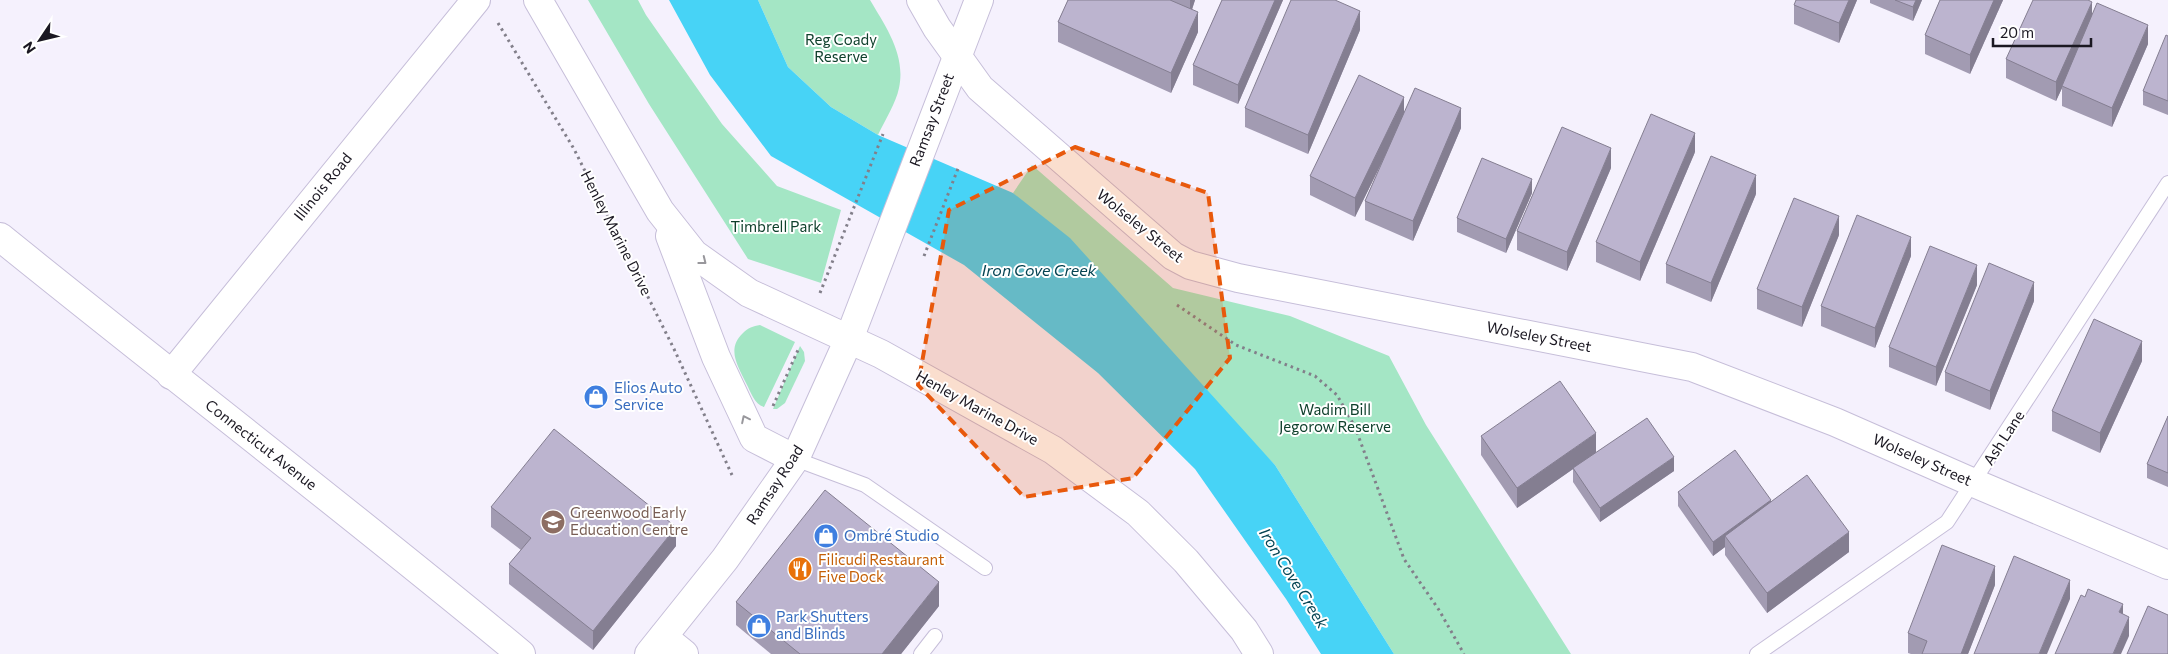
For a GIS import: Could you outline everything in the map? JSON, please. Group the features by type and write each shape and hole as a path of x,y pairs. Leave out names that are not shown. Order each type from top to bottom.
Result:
{"street":[{"name":"Henley Marine Drive","path":"538,0 660,211 694,254 749,293 881,354 1053,450 1138,513 1186,561 1244,630 1259,654"},
{"name":"Wolseley Street","path":"921,0 937,28 980,88 989,97 1173,256 1190,265 1238,278 1692,367 1836,422 2168,565"},
{"name":"Ramsay Street","path":"886,240 979,0"},
{"name":"Illinois Road","path":"170,375 485,8"},
{"name":"Henley Marine Drive","path":"660,211 716,357 754,438 795,459"},
{"name":"Connecticut Avenue","path":"0,237 170,375 429,578 521,654"},
{"name":"Ramsay Road","path":"656,646 725,559 795,459 849,339 886,240"},
{"path":"656,646 684,654"}],"lane":[{"name":"Ash Lane","path":"1757,654 1947,522 2168,183"},
{"path":"795,459 865,485 985,568"},
{"path":"920,654 936,636"}],"path":[{"name":"Henley Marine Drive","path":"485,8 574,149 674,349 732,475"},
{"path":"817,300 883,134"},
{"path":"924,256 958,166"},
{"path":"1177,305 1236,344 1315,376 1337,395 1355,428 1404,559 1439,610 1464,654"},
{"path":"772,408 802,341"}],"highlighted area":[{"path":"1075,147 1208,193 1230,358 1133,478 1024,497 918,385 949,210"}],"green space":[{"name":"Timbrell Park","path":"588,0 638,0 646,15 722,124 777,186 841,210 821,283 748,259 649,104"},
{"name":"Reg Coady Reserve","path":"758,0 870,0 893,42 900,64 899,88 890,112 878,135 831,107 788,67"},
{"name":"Wadim Bill Jegorow Reserve","path":"1032,165 1173,288 1290,316 1389,356 1426,425 1571,654 1394,654 1275,465 1013,193"},
{"path":"760,325 795,342 764,407 751,394 737,364 734,351 738,339 743,333"},
{"path":"800,346 804,352 805,361 785,403 777,409 773,409"}],"water":[{"name":"Iron Cove Creek","path":"669,0 758,0 788,67 831,107 878,135 1013,193 1070,238 1275,465 1394,654 1321,654 1286,599 1195,469 1098,373 964,265 771,156 710,75"}],"building":[{"path":"1068,0 1170,0 1198,12 1171,73 1058,22"},
{"path":"1222,0 1275,0 1238,85 1193,65"},
{"path":"1291,0 1335,0 1360,11 1308,135 1245,108"},
{"path":"1796,0 1849,0 1839,23 1794,5"},
{"path":"1895,0 1916,0 1913,7"},
{"path":"1940,0 1994,0 1970,55 1925,35"},
{"path":"2033,0 2088,0 2092,2 2056,82 2006,59"},
{"path":"2097,3 2148,25 2112,108 2062,86"},
{"path":"2166,35 2168,36 2168,101 2143,91"},
{"path":"1359,75 1404,97 1355,198 1310,176"},
{"path":"1415,88 1461,108 1413,221 1365,201"},
{"path":"1651,114 1695,133 1640,262 1596,242"},
{"path":"1562,127 1611,148 1567,252 1517,231"},
{"path":"1711,156 1756,175 1711,283 1666,264"},
{"path":"1482,158 1532,179 1506,239 1457,218"},
{"path":"1794,198 1839,216 1802,307 1757,289"},
{"path":"1857,215 1911,237 1875,328 1821,306"},
{"path":"1930,246 1977,265 1936,367 1889,347"},
{"path":"1989,263 2034,282 1990,391 1945,372"},
{"path":"2094,319 2142,341 2100,433 2052,411"},
{"path":"1560,381 1596,433 1517,488 1481,436"},
{"path":"2168,416 2168,473 2147,464"},
{"path":"1647,418 1674,457 1600,508 1573,468"},
{"path":"554,429 676,527 593,631 509,564 531,538 491,507"},
{"path":"1735,450 1771,500 1713,542 1678,492"},
{"path":"1807,475 1849,532 1767,593 1725,536"},
{"path":"825,490 939,582 882,654 800,654 736,602"},
{"path":"1942,545 1995,566 1961,654 1922,654 1927,641 1908,633"},
{"path":"2014,556 2070,580 2039,654 1974,654"},
{"path":"2088,589 2123,604 2119,612 2129,617 2113,654 2055,654 2081,595 2085,597"},
{"path":"2148,606 2168,615 2168,654 2127,654"}],"place":[{"name":"Elios Auto Service","path":"596,397"},
{"name":"Greenwood Early Education Centre","path":"553,522"},
{"name":"Ombré Studio","path":"826,536"},
{"name":"Filicudi Restaurant Five Dock","path":"800,569"},
{"name":"Park Shutters and Blinds","path":"759,626"}]}
